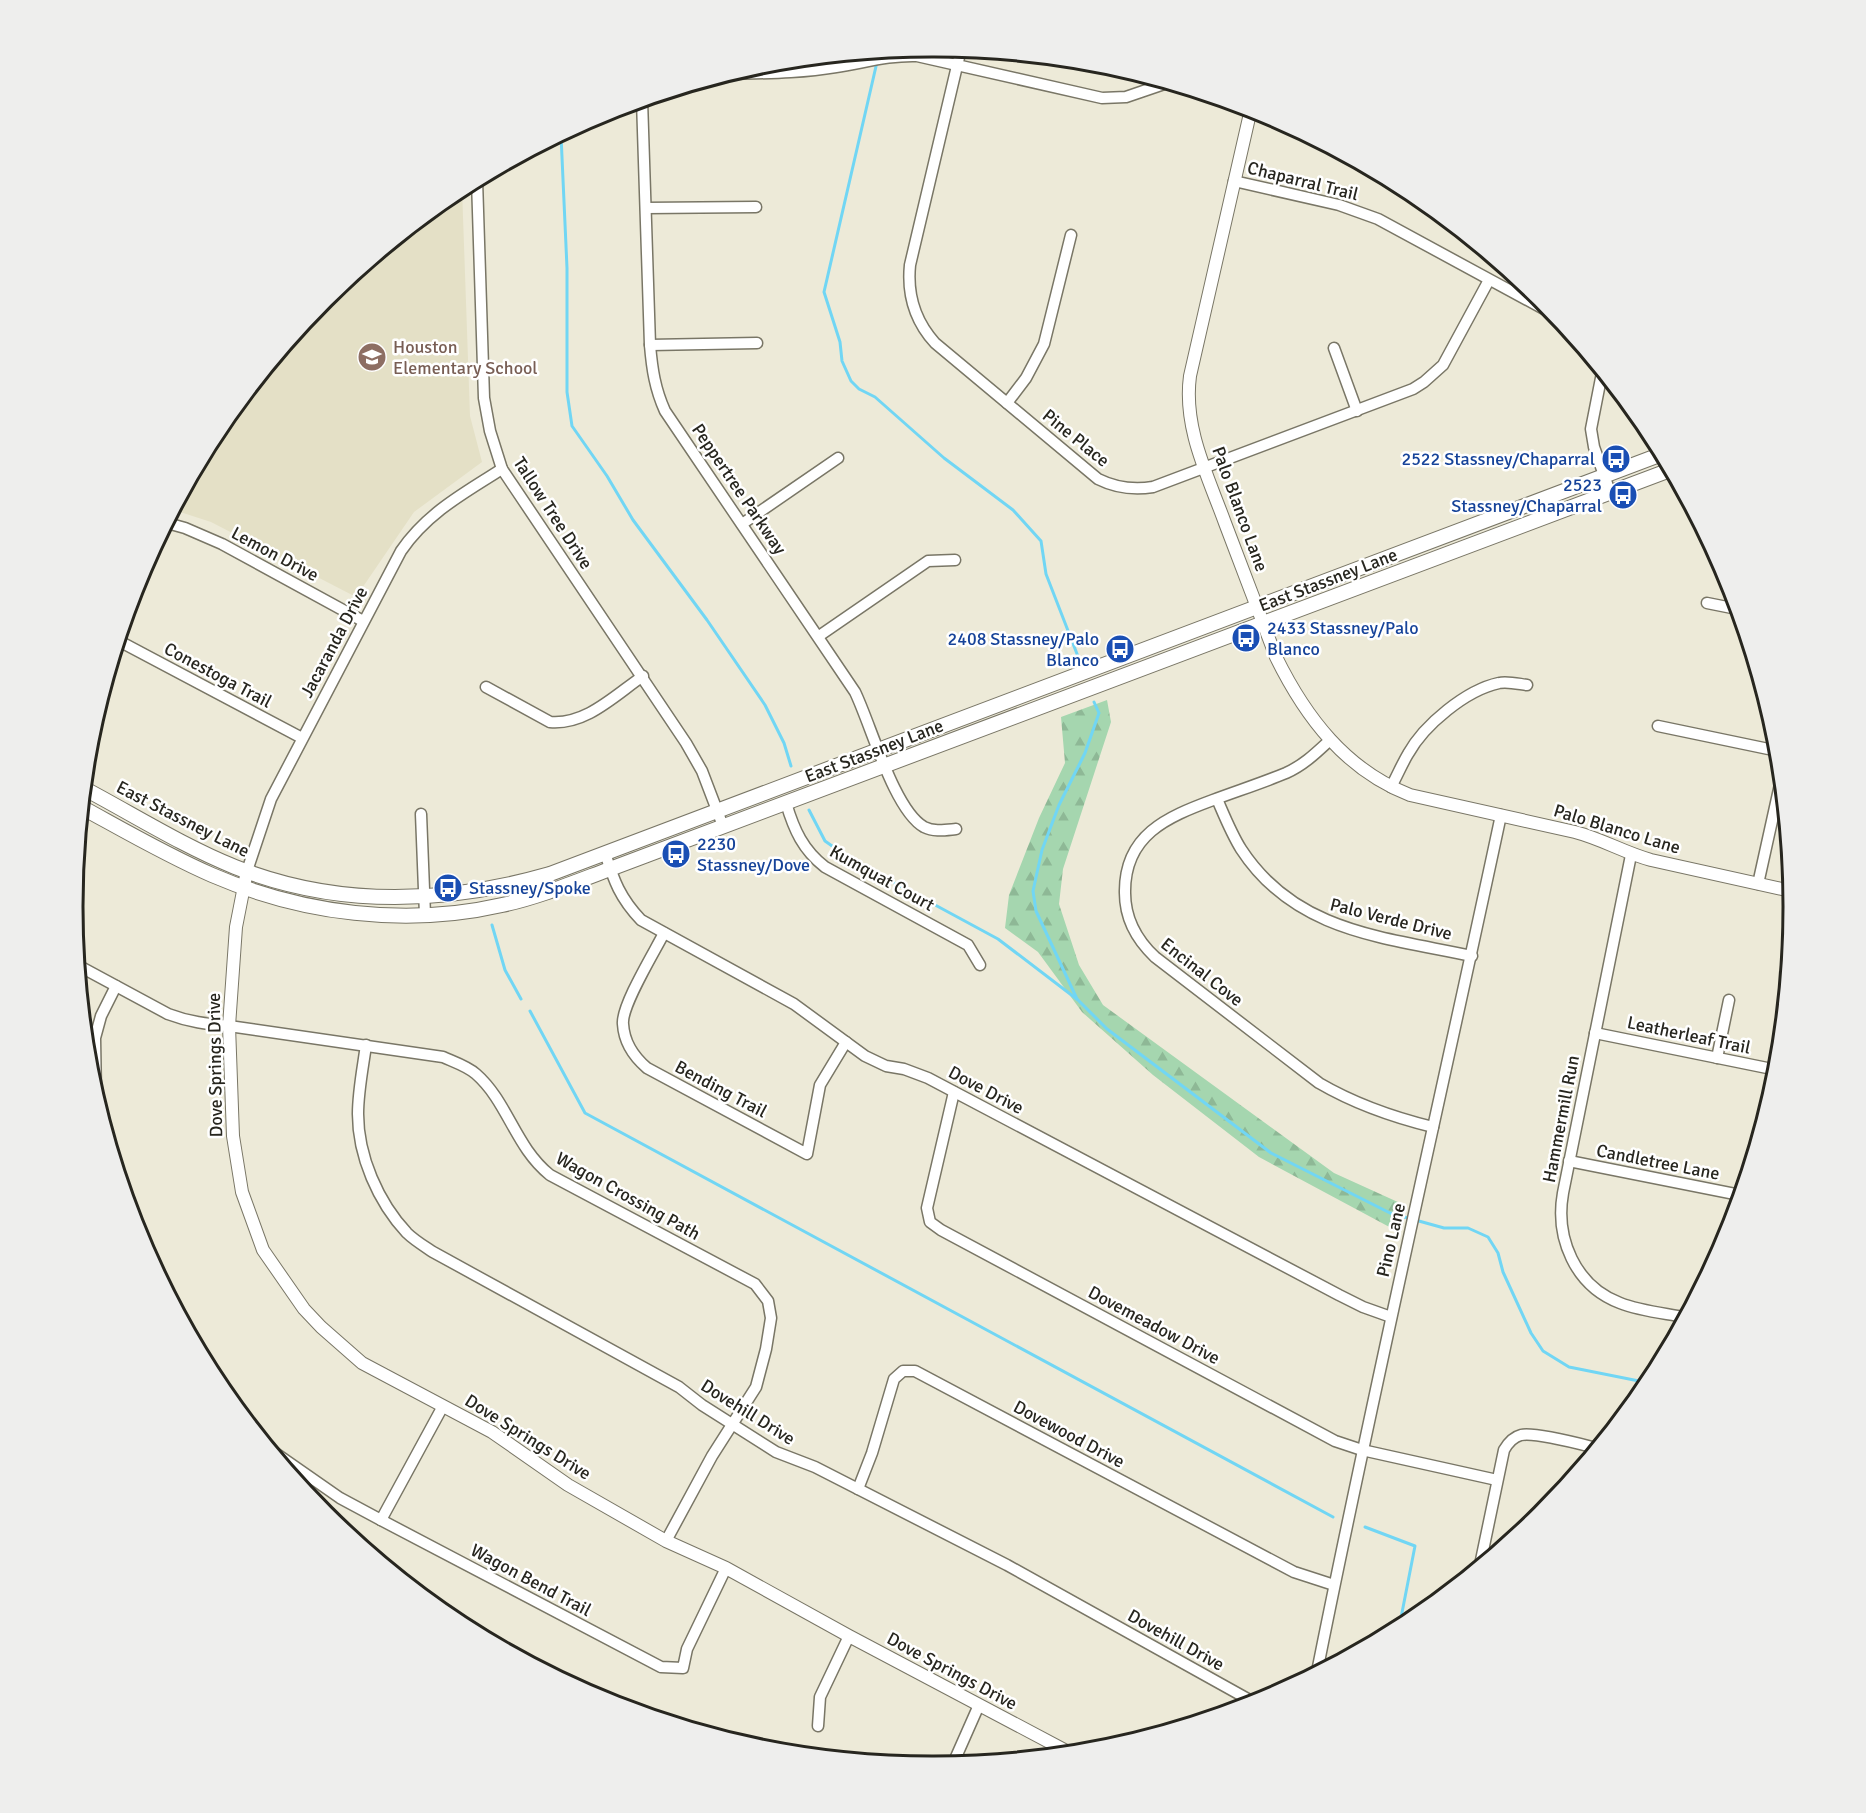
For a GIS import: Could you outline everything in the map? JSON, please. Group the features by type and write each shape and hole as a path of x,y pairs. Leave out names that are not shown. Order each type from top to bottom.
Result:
{"main road":[{"name":"East Stassney Lane","path":"92,793 190,846 247,871 301,886 343,894 384,897 466,893 507,886 550,874 1653,457"},
{"name":"East Stassney Lane","path":"89,811 183,862 243,887 325,909 380,915 425,915 502,906 552,891 1663,473"}],"street":[{"path":"924,57 1102,98 1126,97 1156,87"},
{"name":"Pine Place","path":"959,58 910,265 910,297 917,317 934,343 1098,479 1112,485 1132,489 1153,487 1406,392 1443,365 1489,280"},
{"path":"772,72 801,71 880,59"},
{"name":"Peppertree Parkway","path":"642,109 650,345 653,379 665,411 855,692 896,794 905,808 923,826 935,830 956,829"},
{"name":"Palo Blanco Lane","path":"1249,118 1188,390 1189,418 1205,468 1263,623 1289,683 1305,708 1330,740 1358,767 1391,787 1430,800 1592,836 1631,855 1782,889"},
{"name":"Chaparral Trail","path":"1234,181 1359,211 1378,219 1529,301"},
{"name":"Tallow Tree Drive","path":"477,190 484,398 490,431 502,469 643,676 694,756 723,826"},
{"path":"646,208 756,207"},
{"path":"1007,403 1026,378 1044,344 1071,235"},
{"path":"650,345 757,343"},
{"path":"1334,348 1358,411"},
{"path":"1600,381 1591,429 1594,447 1610,492"},
{"path":"742,524 838,458"},
{"name":"Jacaranda Drive","path":"247,871 271,799 401,551 412,535 437,510 502,469"},
{"name":"Lemon Drive","path":"174,526 222,544 363,621"},
{"path":"819,636 928,561 955,560"},
{"path":"1707,603 1728,607"},
{"name":"Conestoga Trail","path":"125,644 302,738"},
{"path":"486,687 550,722 561,723 582,718 643,676"},
{"path":"1391,787 1408,752 1423,733 1456,704 1500,683 1527,685"},
{"path":"1658,726 1767,749"},
{"name":"Encinal Cove","path":"1330,740 1297,767 1170,817 1151,831 1137,848 1128,867 1125,889 1127,912 1140,941 1155,957 1319,1083 1375,1111 1433,1127"},
{"name":"Palo Verde Drive","path":"1216,799 1232,833 1250,862 1274,888 1310,914 1357,931 1472,956"},
{"name":"Kumquat Court","path":"790,802 799,838 814,859 968,945 980,965"},
{"path":"1758,884 1776,803"},
{"path":"421,814 425,915"},
{"name":"Pino Lane","path":"1319,1663 1362,1449 1472,956 1501,815"},
{"name":"Dove Drive","path":"605,853 626,904 641,920 794,1004 865,1056 886,1066 920,1075 1339,1295 1391,1317"},
{"name":"Hammermill Run","path":"1631,855 1569,1161 1560,1218 1565,1244 1577,1269 1592,1285 1617,1302 1677,1315"},
{"name":"Dove Springs Drive","path":"247,871 233,956 229,1026 233,1136 242,1192 263,1250 304,1309 342,1348 362,1363 492,1432 568,1485 666,1541 726,1568 1058,1747"},
{"name":"Bending Trail","path":"664,933 627,1004 622,1022 626,1041 635,1058 647,1068 807,1154 820,1085 846,1042"},
{"name":"Wagon Crossing Path","path":"86,970 168,1014 184,1020 443,1057 475,1073 488,1087 528,1154 550,1175 755,1284 768,1301 771,1318 756,1387 712,1456 666,1541"},
{"path":"95,1042 101,1016 116,986"},
{"path":"1717,1058 1729,1000"},
{"name":"Leatherleaf Trail","path":"1595,1033 1767,1068"},
{"name":"Dovehill Drive","path":"366,1045 358,1114 362,1145 369,1172 380,1195 394,1218 409,1235 433,1252 679,1387 702,1405 776,1452 814,1467 1007,1565 1243,1697"},
{"name":"Dovemeadow Drive","path":"954,1092 927,1208 930,1222 941,1230 1335,1441 1497,1480"},
{"name":"Candletree Lane","path":"1569,1161 1732,1193"},
{"name":"Dovewood Drive","path":"858,1489 872,1453 894,1379 903,1371 915,1371 1286,1568 1307,1578 1334,1585"},
{"path":"381,1520 443,1406"},
{"path":"1482,1554 1504,1450 1514,1438 1528,1434 1589,1446"},
{"name":"Wagon Bend Trail","path":"292,1464 340,1497 381,1520 661,1667 682,1668 687,1649 726,1568"},
{"path":"818,1726 820,1697 849,1636"},
{"path":"957,1755 980,1705"}],"shaded area":[{"name":"Houston Elementary School","path":"462,199 470,416 482,462 414,512 356,597 211,522 181,512 197,482 259,389 294,346 332,306 373,268"}],"green space":[{"path":"1107,700 1111,722 1063,869 1059,904 1079,965 1103,1005 1334,1173 1400,1203 1395,1230 1259,1157 1153,1075 1082,1012 1038,952 1005,928 1009,895 1039,818 1065,763 1061,717"}],"waterway":[{"path":"877,62 824,292 840,342 842,361 851,381 859,389 875,397 944,458 1013,510 1041,541 1046,574 1079,659"},
{"path":"561,143 567,268 567,392 572,426 607,476 633,520 707,620 765,705 784,743 791,766"},
{"path":"1077,999 1036,911 1033,891 1042,850 1059,805 1085,753 1099,713 1094,702"},
{"path":"809,810 825,841 852,860 998,939 1078,1000 1107,1029 1271,1153 1390,1213 1444,1228 1468,1228 1488,1237 1498,1253 1503,1272 1531,1333 1543,1351 1569,1367 1637,1381"},
{"path":"492,925 505,970 521,999"},
{"path":"530,1011 585,1113 1333,1517"},
{"path":"1365,1527 1415,1546 1402,1615"}],"place":[{"name":"Houston Elementary School","path":"372,357"},
{"name":"2522 Stassney/Chaparral","path":"1616,459"},
{"name":"2523 Stassney/Chaparral","path":"1623,495"},
{"name":"2433 Stassney/Palo Blanco","path":"1246,638"},
{"name":"2408 Stassney/Palo Blanco","path":"1120,649"},
{"name":"2230 Stassney/Dove","path":"676,854"},
{"name":"Stassney/Spoke","path":"448,888"}]}
